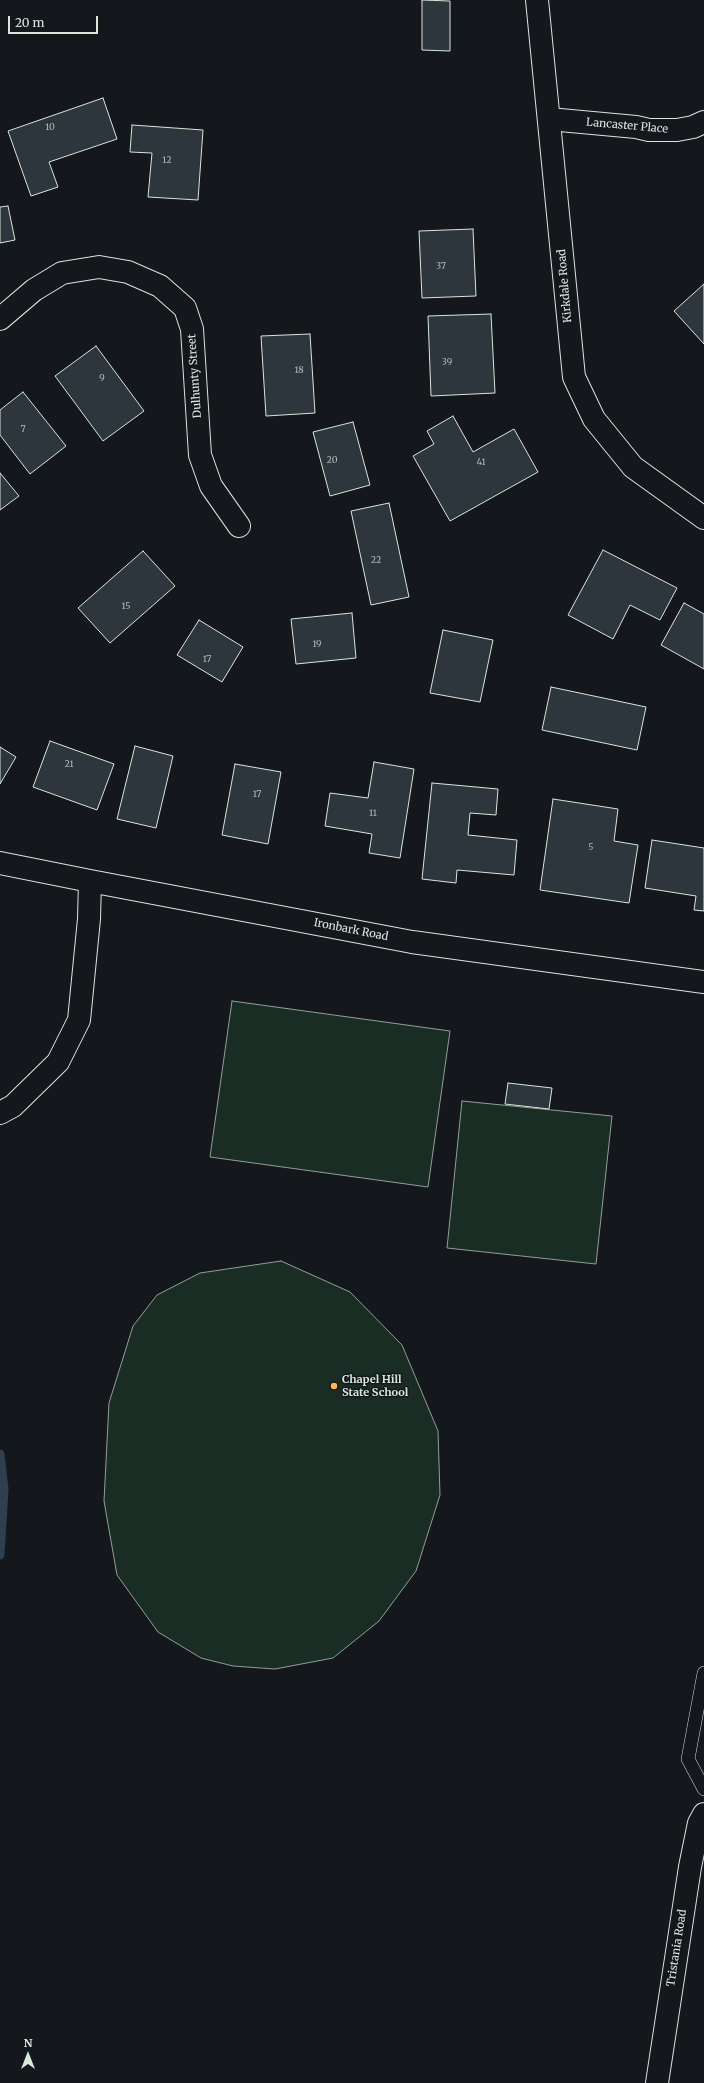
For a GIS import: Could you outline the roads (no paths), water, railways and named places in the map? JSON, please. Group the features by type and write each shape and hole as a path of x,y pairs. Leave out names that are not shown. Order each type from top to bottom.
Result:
{"street":[{"name":"Kirkdale Road","path":"537,0 574,377 594,418 633,467 704,518"},
{"name":"Lancaster Place","path":"549,119 636,127 650,130 677,130 693,127 704,122"},
{"name":"Dulhunty Street","path":"0,319 34,290 62,273 99,267 128,272 160,286 185,308 192,329 200,455 211,486 239,526"},
{"name":"Ironbark Road","path":"0,863 90,882 412,942 704,982"},
{"path":"0,1113 13,1106 58,1062 79,1020 89,919 90,882"},
{"name":"Tristania Road","path":"657,2083 690,1867 699,1823 704,1814"}],"lane":[{"path":"704,1673 688,1759 704,1788"}],"waterway":[{"path":"0,1454 4,1489 0,1555"}],"place":[{"name":"Chapel Hill State School","path":"334,1386"}]}
